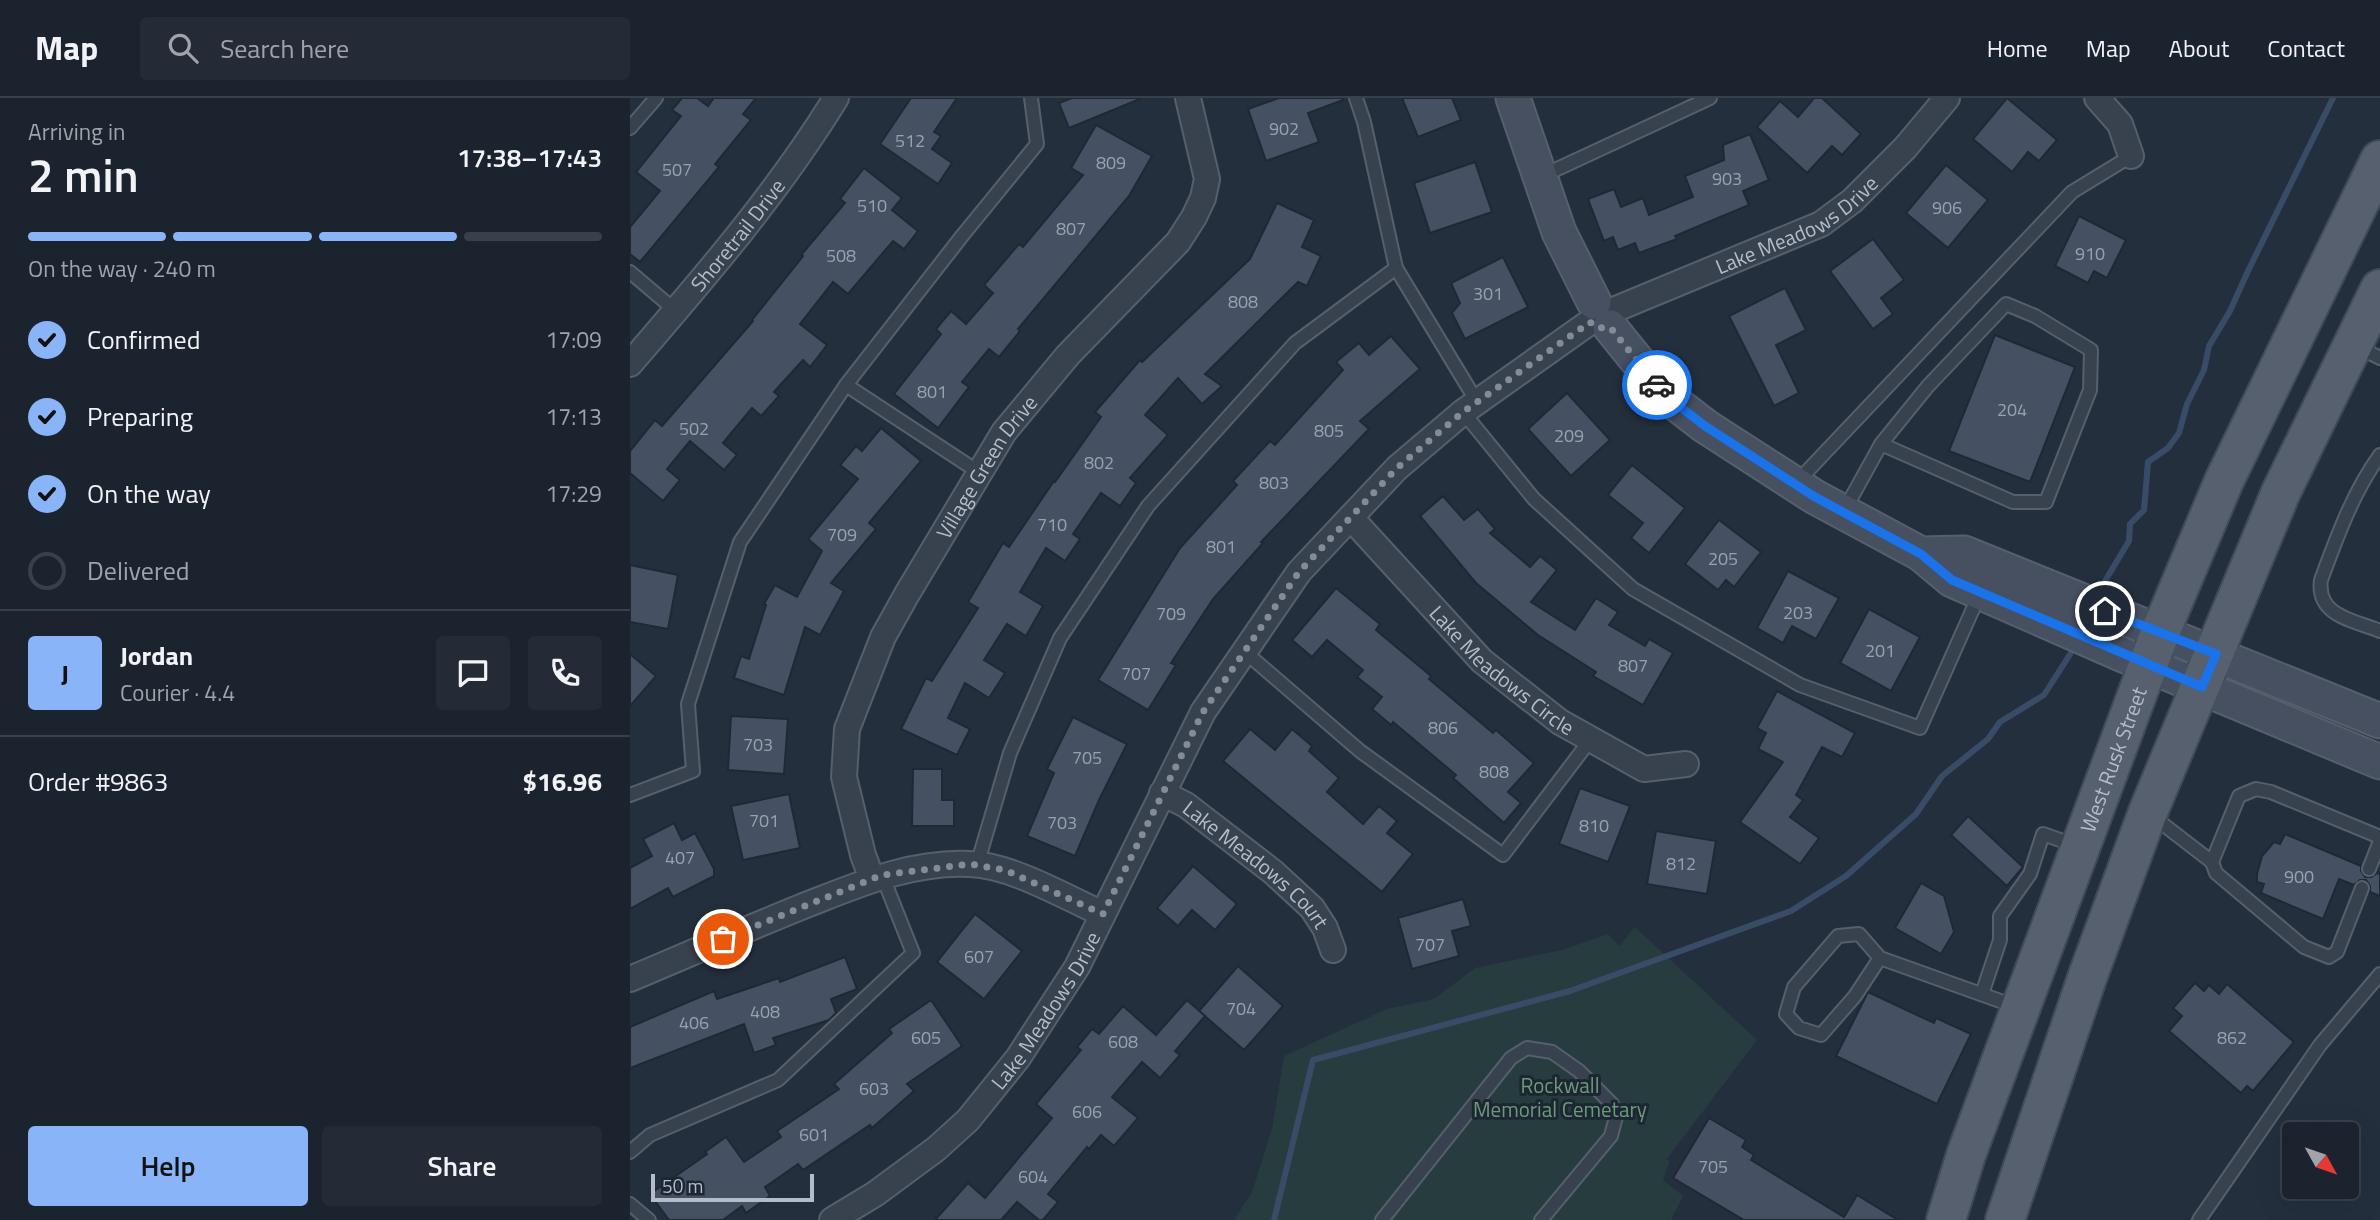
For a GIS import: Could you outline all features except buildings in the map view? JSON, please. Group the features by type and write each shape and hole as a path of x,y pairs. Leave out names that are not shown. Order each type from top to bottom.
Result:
{"main road":[{"name":"West Rusk Street","path":"1946,1220 1966,1155 2154,649 2224,481 2380,160"},
{"path":"2005,1220 2087,978 2148,812 2281,492 2366,351 2380,289"}],"street":[{"name":"Shoretrail Drive","path":"630,364 728,250 815,132 836,98"},
{"name":"Village Green Drive","path":"877,877 863,855 844,777 847,729 883,637 1012,422 1068,355 1178,242 1195,217 1207,179 1188,98"},
{"path":"1513,98 1539,178 1570,256 1602,315 1670,399 1705,426 1795,484 1921,554 1952,580 1980,593 2060,611 2125,619 2154,649"},
{"name":"Lake Meadows Drive","path":"832,1220 875,1194 936,1149 968,1120 1017,1058 1077,967 1203,712 1299,572 1397,468 1470,407 1602,315 1821,224 1852,201 1905,148 1947,98"},
{"path":"2096,98 2120,124 2131,156"},
{"name":"Lake Meadows Circle","path":"1350,518 1482,661 1560,722 1644,769 1686,764"},
{"path":"1921,554 1964,553 2060,611 2112,649 2154,649 2209,670 2380,721"},
{"path":"2209,670 2380,762"},
{"name":"Lake Meadows Court","path":"1162,793 1186,805 1283,881 1312,908 1325,928 1333,950"},
{"path":"630,979 877,877 937,866 977,865 1005,870 1103,914"}],"lane":[{"path":"630,128 656,98"},
{"path":"630,795 693,771 688,704 740,542 846,385 1037,144 1031,98"},
{"path":"1356,98 1364,122 1396,268 1470,407 1534,499 1633,589 1800,685 1920,728 1980,593"},
{"path":"1539,178 1710,98"},
{"path":"1795,484 2072,192 2131,156"},
{"path":"977,865 1010,753 1060,638 1148,506 1295,344 1396,268"},
{"path":"630,272 676,311"},
{"path":"1843,512 1881,443 1928,386 2006,304 2035,316 2091,350 2090,390 2046,502 2013,502 1881,443"},
{"path":"846,385 980,473"},
{"path":"2380,455 2366,474 2324,572 2319,596 2328,609 2380,631"},
{"path":"2366,474 2380,480"},
{"path":"1245,652 1360,751 1503,855 1591,739"},
{"path":"2212,862 2239,796 2256,789 2271,792 2380,839 2369,869"},
{"path":"2148,812 2212,862 2216,873 2304,947 2329,957 2337,952 2362,888"},
{"path":"1982,994 2000,940 2000,916 2030,874 2043,834 2080,847"},
{"path":"630,1152 650,1136 778,1080 914,953 877,877"},
{"path":"1880,958 1855,996 1821,1035 1799,1028 1786,1014 1794,987 1838,936 1859,934 1880,958 2021,1008"},
{"path":"2199,1220 2320,1045 2380,974"},
{"path":"1382,1220 1511,1058 1527,1048 1552,1052 1579,1071 1612,1104 1616,1117 1611,1136 1541,1220"},
{"path":"630,1204 649,1220"}],"green space":[{"name":"Rockwall Memorial Cemetary","path":"1635,927 1757,1040 1666,1160 1670,1161 1663,1180 1683,1196 1671,1220 1234,1220 1252,1192 1272,1129 1284,1056 1387,1009 1434,999 1475,968 1562,950 1608,934 1619,946"}],"waterway":[{"path":"2096,596 2129,541 2130,524 2144,510 2148,462 2168,448 2179,433 2187,404 2204,370 2209,346 2230,311 2333,98"},
{"path":"1274,1220 1313,1060 1570,991 1791,911 1846,876 1916,814 1942,776 1988,739 2000,722 2044,695 2076,645"}],"way so far":[{"path":"723,939 882,875 937,866 970,864 1005,870 1103,914 1203,712 1299,572 1397,468 1463,412 1590,322 1597,328 1610,327 1657,385"}],"route":[{"path":"1657,385 1670,399 1705,426 1815,497 1921,554 1952,580 2202,687 2216,654 2105,611"}]}
